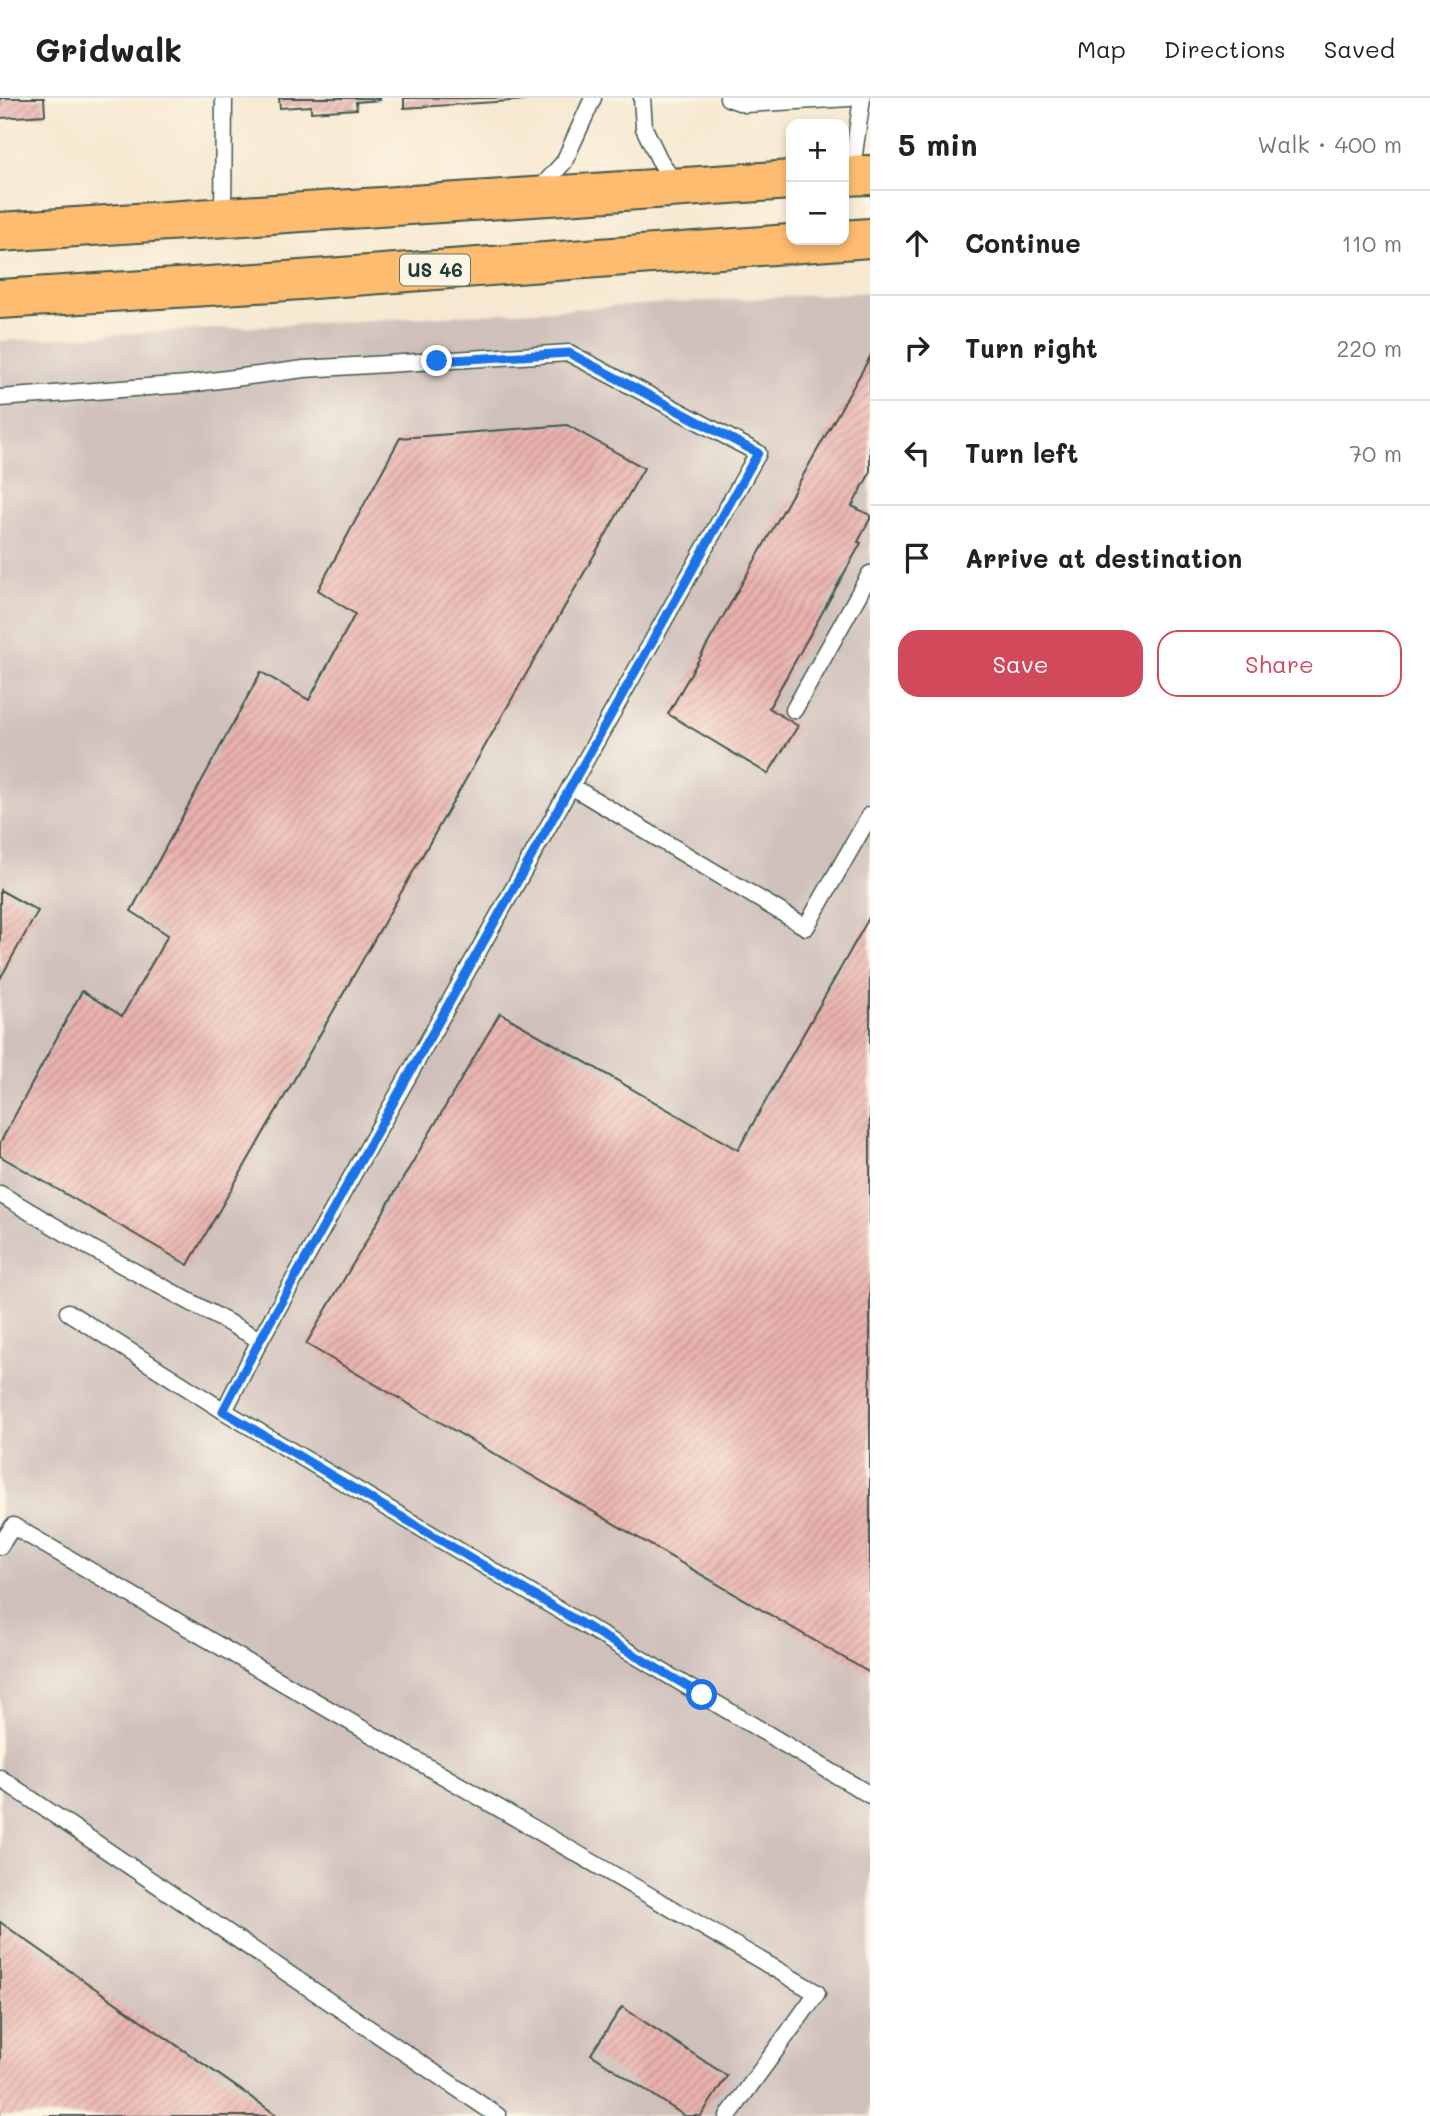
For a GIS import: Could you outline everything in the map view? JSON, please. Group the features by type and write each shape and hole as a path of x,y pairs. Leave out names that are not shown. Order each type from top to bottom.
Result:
{"highway":[{"path":"0,232 786,180"},
{"name":"US 46","path":"0,299 287,281 870,238"}],"lane":[{"path":"223,217 224,98"},
{"path":"533,197 564,162 593,98"},
{"path":"642,98 644,128 659,159 678,188"},
{"path":"728,98 745,104 850,98"},
{"path":"855,176 862,98"},
{"path":"0,398 188,384 304,369 569,353 758,453 260,1340 223,1411"},
{"path":"794,710 870,574"},
{"path":"571,786 806,927 870,815"},
{"path":"0,1194 91,1248 260,1340"},
{"path":"68,1312 223,1411 870,1795"},
{"path":"0,1546 13,1526 817,1993 728,2116"},
{"path":"0,1778 498,2116"}],"shaded area":[{"path":"870,292 870,2116 0,2116 0,341"}],"building":[{"path":"0,98 44,98 45,115 0,118"},
{"path":"279,98 380,100 356,102 357,109 311,112 311,106 280,108"},
{"path":"404,98 526,98 526,100 404,108"},
{"path":"870,357 870,473 852,506 870,515 870,519 858,542 861,543 769,708 798,726 768,774 668,714"},
{"path":"567,425 644,468 188,1265 0,1156 0,1143 82,991 122,1016 168,935 131,911 261,672 309,700 355,614 318,590 400,438"},
{"path":"0,890 38,911 0,979"},
{"path":"870,916 870,1673 306,1344 500,1013 738,1150"},
{"path":"0,1922 278,2116 0,2116"},
{"path":"622,2007 727,2076 701,2116 685,2116 591,2054"}],"route":[{"path":"437,361 569,353 758,453 260,1340 223,1411 702,1695"}]}
